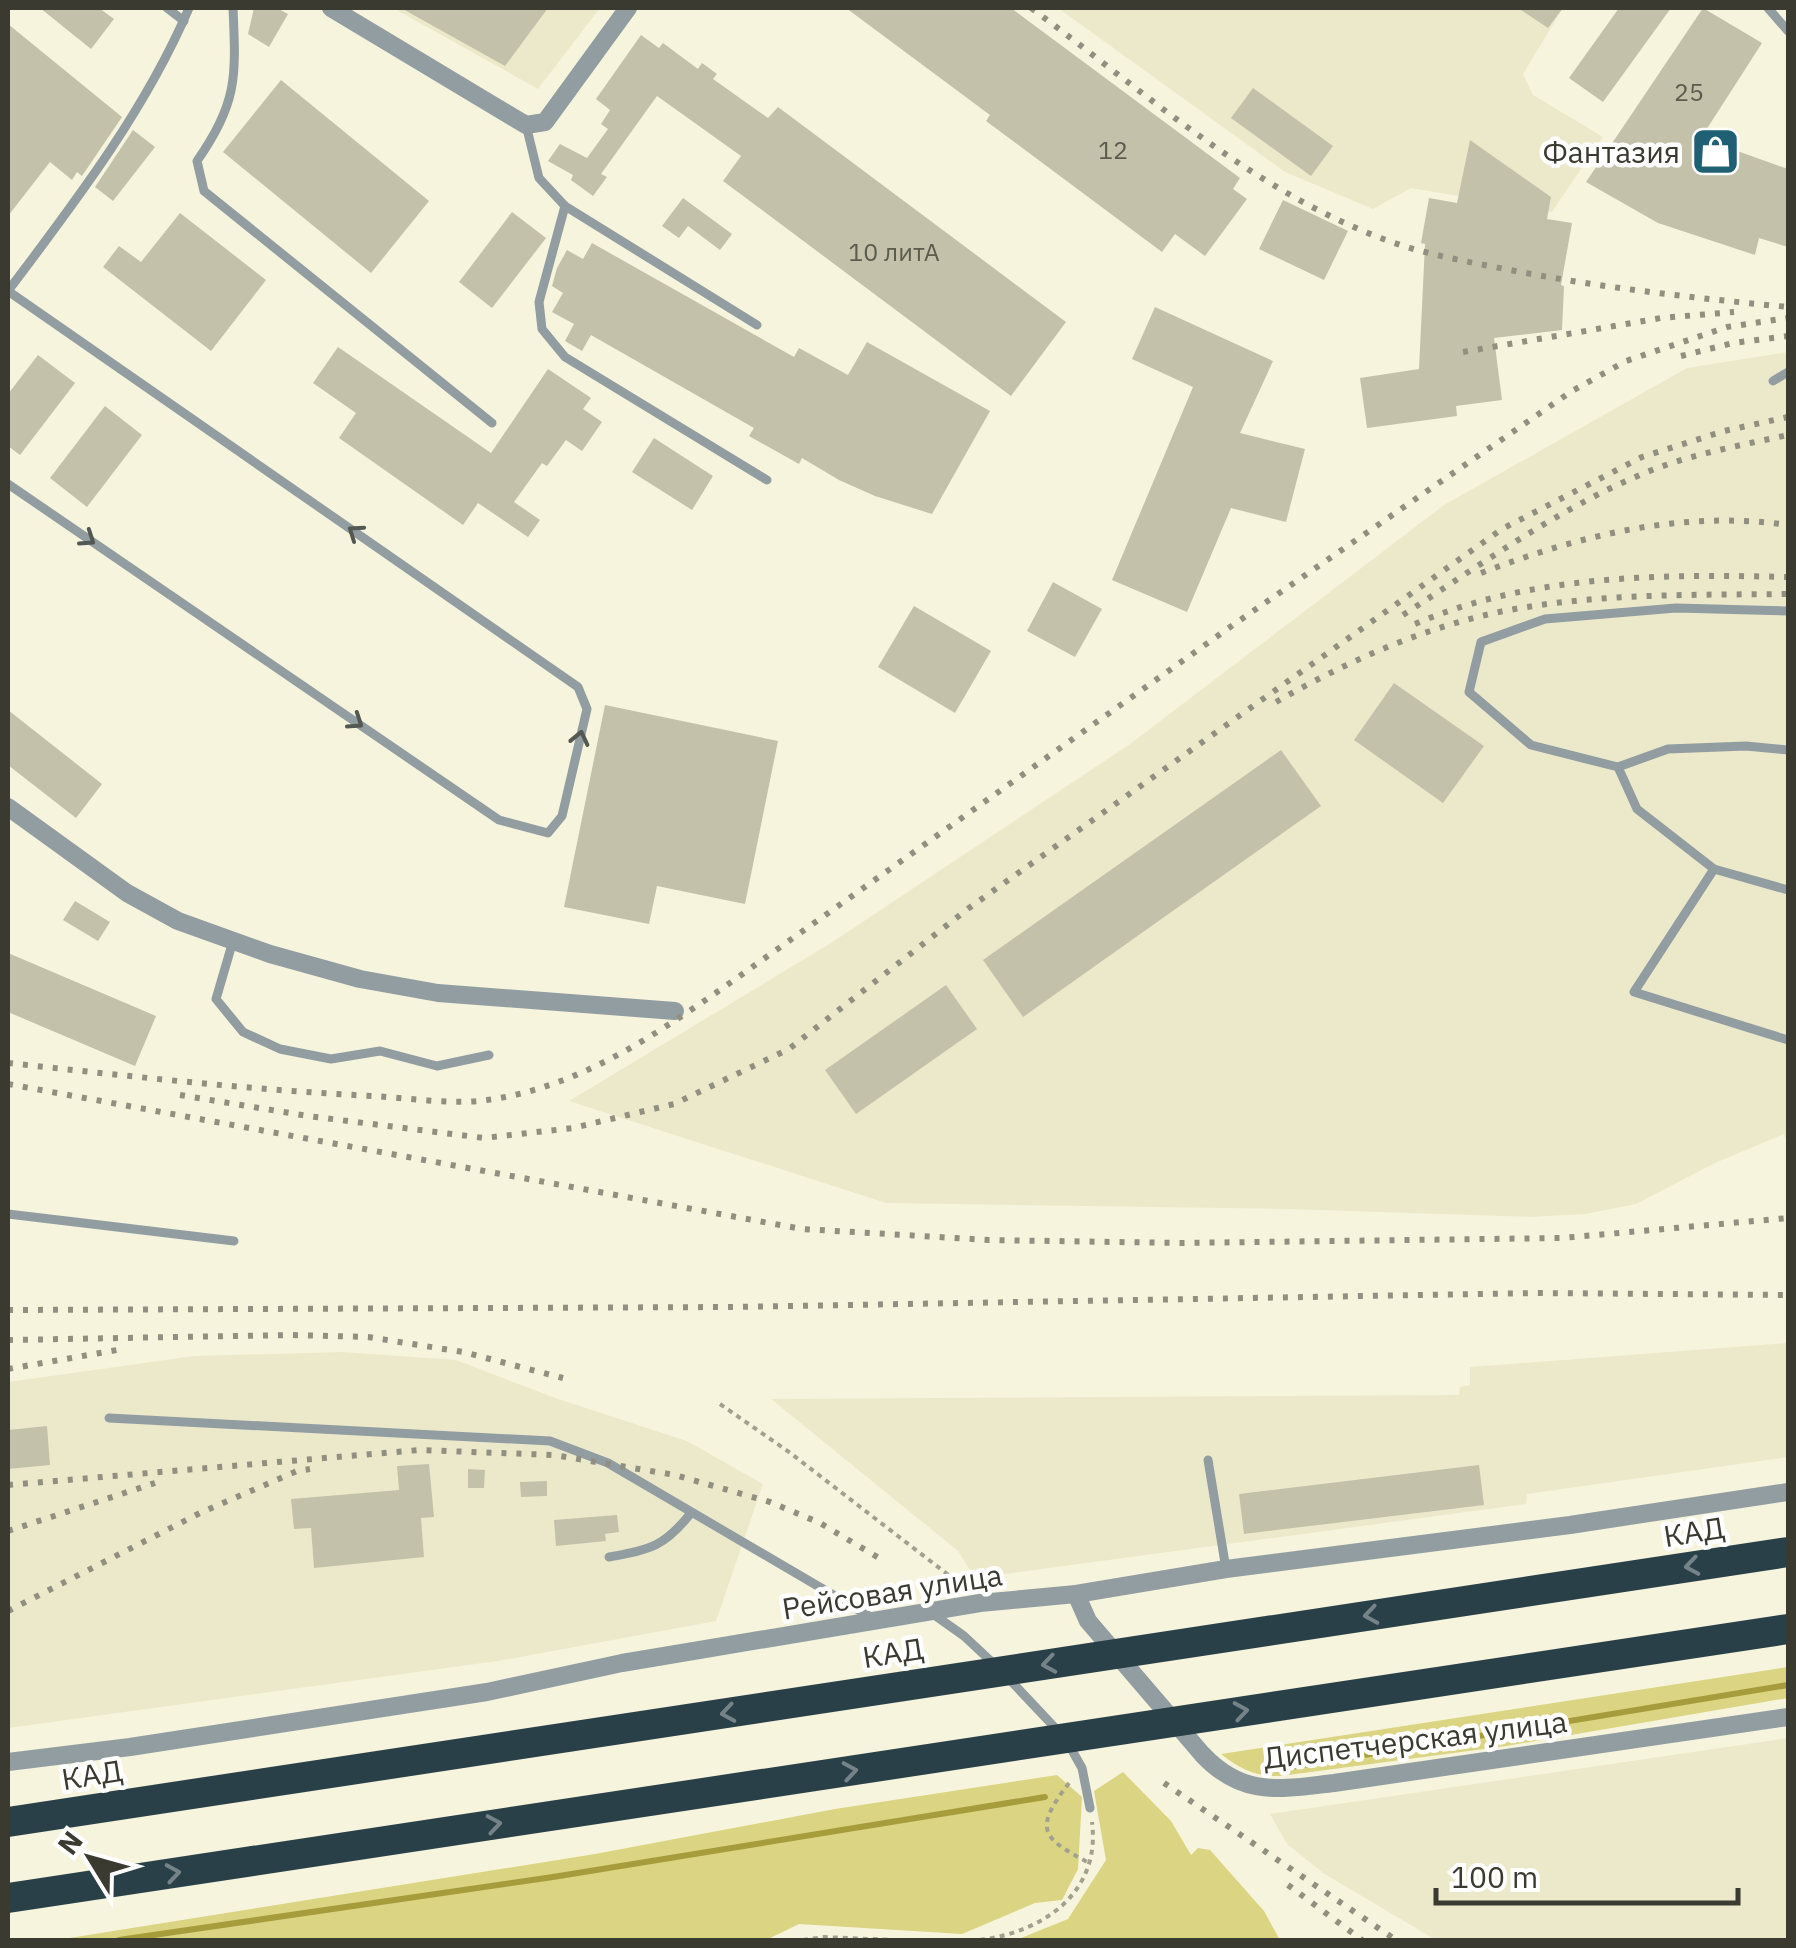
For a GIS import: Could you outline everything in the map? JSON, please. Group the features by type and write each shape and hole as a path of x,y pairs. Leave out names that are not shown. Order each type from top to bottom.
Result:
{"highway":[{"name":"КАД","path":"8,1822 1788,1552"},
{"path":"8,1898 1788,1628"}],"street":[{"path":"331,8 526,125 545,122 628,8"},
{"path":"10,814 128,893 178,921 360,979 438,993 675,1011"},
{"name":"Рейсовая улица","path":"8,1762 486,1692 622,1663 980,1603 1076,1594 1788,1492"},
{"name":"Диспетчерская улица","path":"1076,1594 1088,1621 1213,1766 1247,1786 1269,1790 1334,1784 1788,1717"}],"lane":[{"path":"167,8 184,20"},
{"path":"8,484 499,820 548,833 562,816 587,709 578,688 8,291 82,192 168,57 189,8"},
{"path":"232,8 234,86 217,133 197,161 204,191 492,423"},
{"path":"1768,8 1788,31"},
{"path":"526,125 538,178 565,206 757,325"},
{"path":"565,206 539,302 542,330 564,357 766,480"},
{"path":"1773,381 1788,372"},
{"path":"1788,611 1676,608 1545,619 1481,642 1469,692 1531,745 1618,767 1668,749 1746,746 1788,750"},
{"path":"1618,767 1637,809 1714,869 1788,890"},
{"path":"1714,869 1634,992 1788,1040"},
{"path":"232,941 216,999 243,1032 280,1049 331,1059 380,1051 437,1066 489,1055"},
{"path":"8,1214 234,1241"},
{"path":"109,1418 550,1440 608,1463 879,1622"},
{"path":"1208,1460 1226,1570"},
{"path":"609,1557 654,1548 673,1536 691,1513"},
{"path":"931,1612 964,1636 1043,1712 1082,1768 1090,1808"}],"path":[{"path":"720,1404 962,1585 980,1603"},
{"path":"1082,1768 1064,1788 1046,1825 1048,1838 1057,1847 1089,1864"},
{"path":"980,1940 1016,1934 1071,1900 1081,1887 1089,1864 1093,1832 1090,1808"},
{"path":"804,1940 893,1940"}],"shaded area":[{"path":"393,8 600,8 538,89"},
{"path":"1058,8 1563,8 1523,74 1533,95 1603,137 1552,212 1411,188 1373,209 1285,172"},
{"path":"1788,352 1788,1146 1784,1134 1715,1163 1636,1204 1585,1214 1530,1217 886,1203 569,1101 831,943 1130,744 1444,505 1687,368"},
{"path":"1788,1343 1788,1457 1527,1494 1526,1504 975,1578 958,1551 771,1399 1459,1395 1460,1387 1470,1385 1470,1367"},
{"path":"343,1352 456,1360 558,1399 687,1441 763,1484 716,1621 498,1661 8,1728 8,1382 194,1356"},
{"path":"1788,1667 1788,1698 1506,1746 1281,1776 1249,1771 1221,1754"},
{"path":"1788,1738 1788,1940 1436,1940 1323,1873 1287,1844 1270,1814"},
{"path":"1123,1772 1171,1821 1191,1855 1198,1848 1210,1850 1264,1911 1280,1940 1016,1940 1068,1919 1106,1860 1094,1791"},
{"path":"1057,1775 1082,1797 1078,1869 1062,1900 1035,1903 962,1934 799,1924 766,1940 57,1940 595,1854 835,1809"}],"building":[{"path":"40,8 99,8 114,19 91,49"},
{"path":"254,8 277,8 288,14 269,47 248,34"},
{"path":"401,8 548,8 505,66"},
{"path":"846,8 1011,8 1240,178 1233,189 1247,199 1205,256 1175,234 1162,252 986,121 990,115"},
{"path":"1518,8 1563,8 1548,28"},
{"path":"1619,8 1671,8 1603,102 1569,78"},
{"path":"1703,8 1762,43 1701,138 1788,169 1788,247 1759,238 1755,255 1658,223 1586,182"},
{"path":"8,24 122,117 82,176 77,172 72,180 50,162 8,216"},
{"path":"641,35 659,48 663,43 698,69 702,63 717,74 713,79 768,118 778,107 1066,322 1011,396 723,181 741,156 657,96 601,174 607,177 593,196 571,180 573,175 548,161 560,144 587,158 608,129 601,124 610,110 596,99"},
{"path":"281,80 429,201 371,273 223,152"},
{"path":"1253,88 1333,146 1311,176 1231,118"},
{"path":"133,130 155,147 113,201 95,187"},
{"path":"1470,140 1551,197 1547,219 1572,223 1561,285 1562,330 1494,338 1502,400 1456,406 1457,416 1367,428 1360,378 1419,369 1425,244 1421,243 1429,198 1457,203"},
{"path":"683,198 732,234 720,250 688,226 679,238 662,226"},
{"path":"1283,200 1348,231 1324,280 1259,249"},
{"path":"512,212 546,238 492,308 459,282"},
{"path":"180,213 266,280 211,351 103,267 119,246 141,262"},
{"path":"592,243 794,357 799,348 848,375 867,342 990,411 932,514 875,496 802,458 799,464 749,436 754,428 591,335 582,351 565,341 574,324 552,312 563,293 552,286 567,250 583,259"},
{"path":"1155,307 1273,361 1240,433 1305,449 1286,522 1231,508 1187,612 1112,580 1193,387 1132,359"},
{"path":"338,347 491,453 548,369 591,398 583,409 602,422 582,451 566,440 547,466 542,463 514,502 540,520 528,537 478,503 463,525 339,438 356,413 313,383"},
{"path":"38,355 75,383 20,455 8,446 8,394"},
{"path":"105,406 142,435 87,507 50,478"},
{"path":"654,438 713,476 692,510 632,472"},
{"path":"1053,582 1102,609 1075,657 1027,631"},
{"path":"914,606 991,651 955,713 878,667"},
{"path":"1394,683 1484,746 1443,803 1354,740"},
{"path":"605,705 778,741 745,904 657,886 649,924 564,907"},
{"path":"8,710 102,784 76,818 8,765"},
{"path":"1281,750 1321,806 1023,1017 983,960"},
{"path":"75,901 110,922 98,941 63,920"},
{"path":"8,953 156,1016 135,1066 8,1012"},
{"path":"946,985 977,1029 856,1114 825,1070"},
{"path":"47,1426 50,1465 8,1469 8,1430"},
{"path":"429,1464 434,1517 421,1518 424,1557 314,1568 311,1528 294,1529 291,1499 399,1490 397,1466"},
{"path":"1479,1465 1484,1505 1244,1534 1239,1494"},
{"path":"468,1469 485,1470 484,1488 468,1488"},
{"path":"547,1481 547,1496 521,1497 520,1482"},
{"path":"617,1515 619,1532 605,1534 606,1541 556,1546 554,1520"}],"waterway":[{"path":"1267,1771 1788,1685"},
{"path":"119,1940 553,1877 1045,1797"}],"railway":[{"path":"1031,8 1240,164 1284,192 1378,237 1443,256 1545,276 1788,307"},
{"path":"1463,352 1661,318 1734,312"},
{"path":"8,1063 235,1086 459,1102 519,1094 580,1073 638,1044 720,990 1233,625 1572,391 1626,361 1727,327 1788,318"},
{"path":"1681,356 1733,343 1788,336"},
{"path":"180,1095 484,1138 573,1128 674,1104 789,1049 969,908 1502,529 1642,457 1724,431 1788,417"},
{"path":"1403,615 1522,538 1614,486 1682,460 1788,435"},
{"path":"1481,573 1556,547 1632,529 1709,521 1788,525"},
{"path":"1415,624 1505,595 1551,586 1646,577 1788,577"},
{"path":"1276,702 1386,648 1444,626 1504,611 1610,598 1788,594"},
{"path":"8,1084 802,1229 989,1240 1180,1243 1562,1238 1788,1218"},
{"path":"8,1310 732,1307 1537,1293 1788,1295"},
{"path":"8,1340 368,1337 463,1352 563,1378"},
{"path":"8,1369 117,1350"},
{"path":"8,1485 419,1450 554,1455 675,1475 770,1502 820,1523 884,1561"},
{"path":"8,1611 200,1513 310,1469"},
{"path":"8,1531 155,1483"},
{"path":"1164,1783 1396,1940"},
{"path":"1288,1885 1362,1940"}],"place":[{"name":"Фантазия","path":"1715,151"}]}
